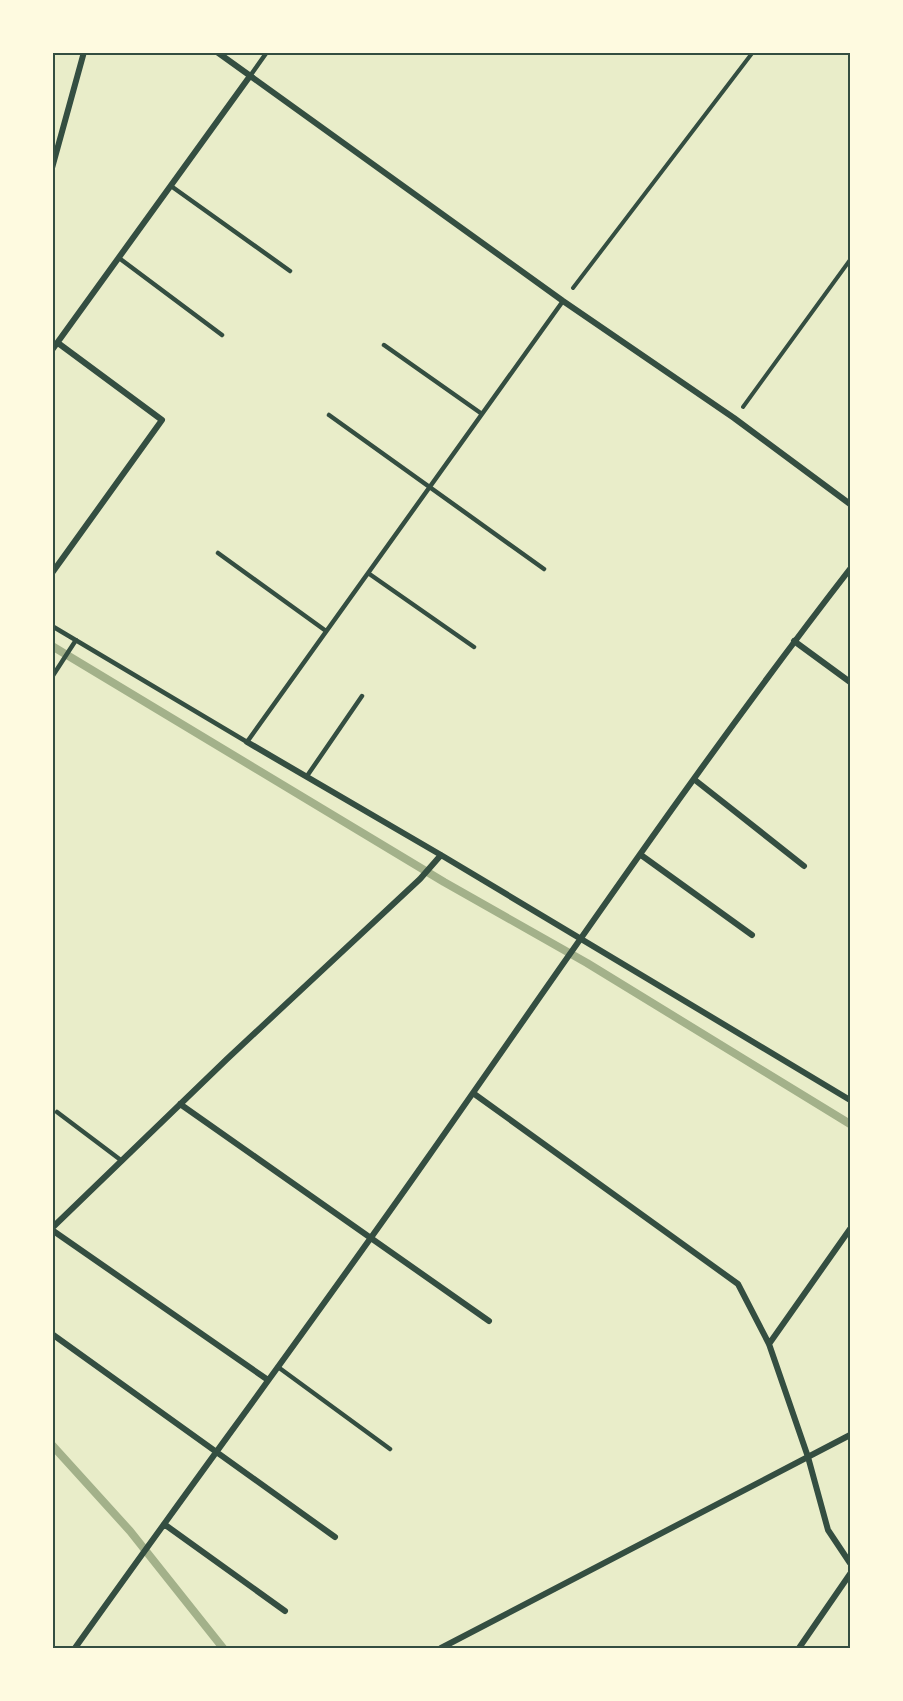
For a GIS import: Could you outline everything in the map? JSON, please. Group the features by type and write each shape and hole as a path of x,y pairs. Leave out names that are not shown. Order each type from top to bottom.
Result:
{"street":[{"path":"52,168 84,52"},
{"path":"217,52 563,301 734,418 850,504"},
{"path":"52,350 250,76"},
{"path":"52,573 162,420 58,343"},
{"path":"75,1648 372,1237 581,938 794,641 850,569"},
{"path":"794,641 850,682"},
{"path":"247,742 581,938 850,1100"},
{"path":"695,780 804,866"},
{"path":"268,1380 52,1229 180,1104 420,879 441,855"},
{"path":"641,855 752,935"},
{"path":"473,1093 738,1284 769,1344 808,1457 828,1530 850,1563"},
{"path":"180,1104 489,1321"},
{"path":"769,1344 850,1229"},
{"path":"52,1334 335,1537"},
{"path":"441,1648 850,1435"},
{"path":"164,1524 285,1611"},
{"path":"799,1648 850,1574"}],"lane":[{"path":"250,76 267,52"},
{"path":"171,186 290,271"},
{"path":"119,258 222,335"},
{"path":"52,626 247,742 563,301"},
{"path":"384,345 482,414"},
{"path":"329,415 544,569"},
{"path":"218,553 326,631"},
{"path":"368,573 474,647"},
{"path":"52,677 76,640"},
{"path":"307,776 362,696"},
{"path":"57,1112 122,1161"},
{"path":"278,1367 390,1449"}],"path":[{"path":"563,301 753,52"},
{"path":"734,418 850,260"}],"waterway":[{"path":"52,646 444,882 587,963 850,1124"},
{"path":"52,1445 130,1531 223,1648"}]}
